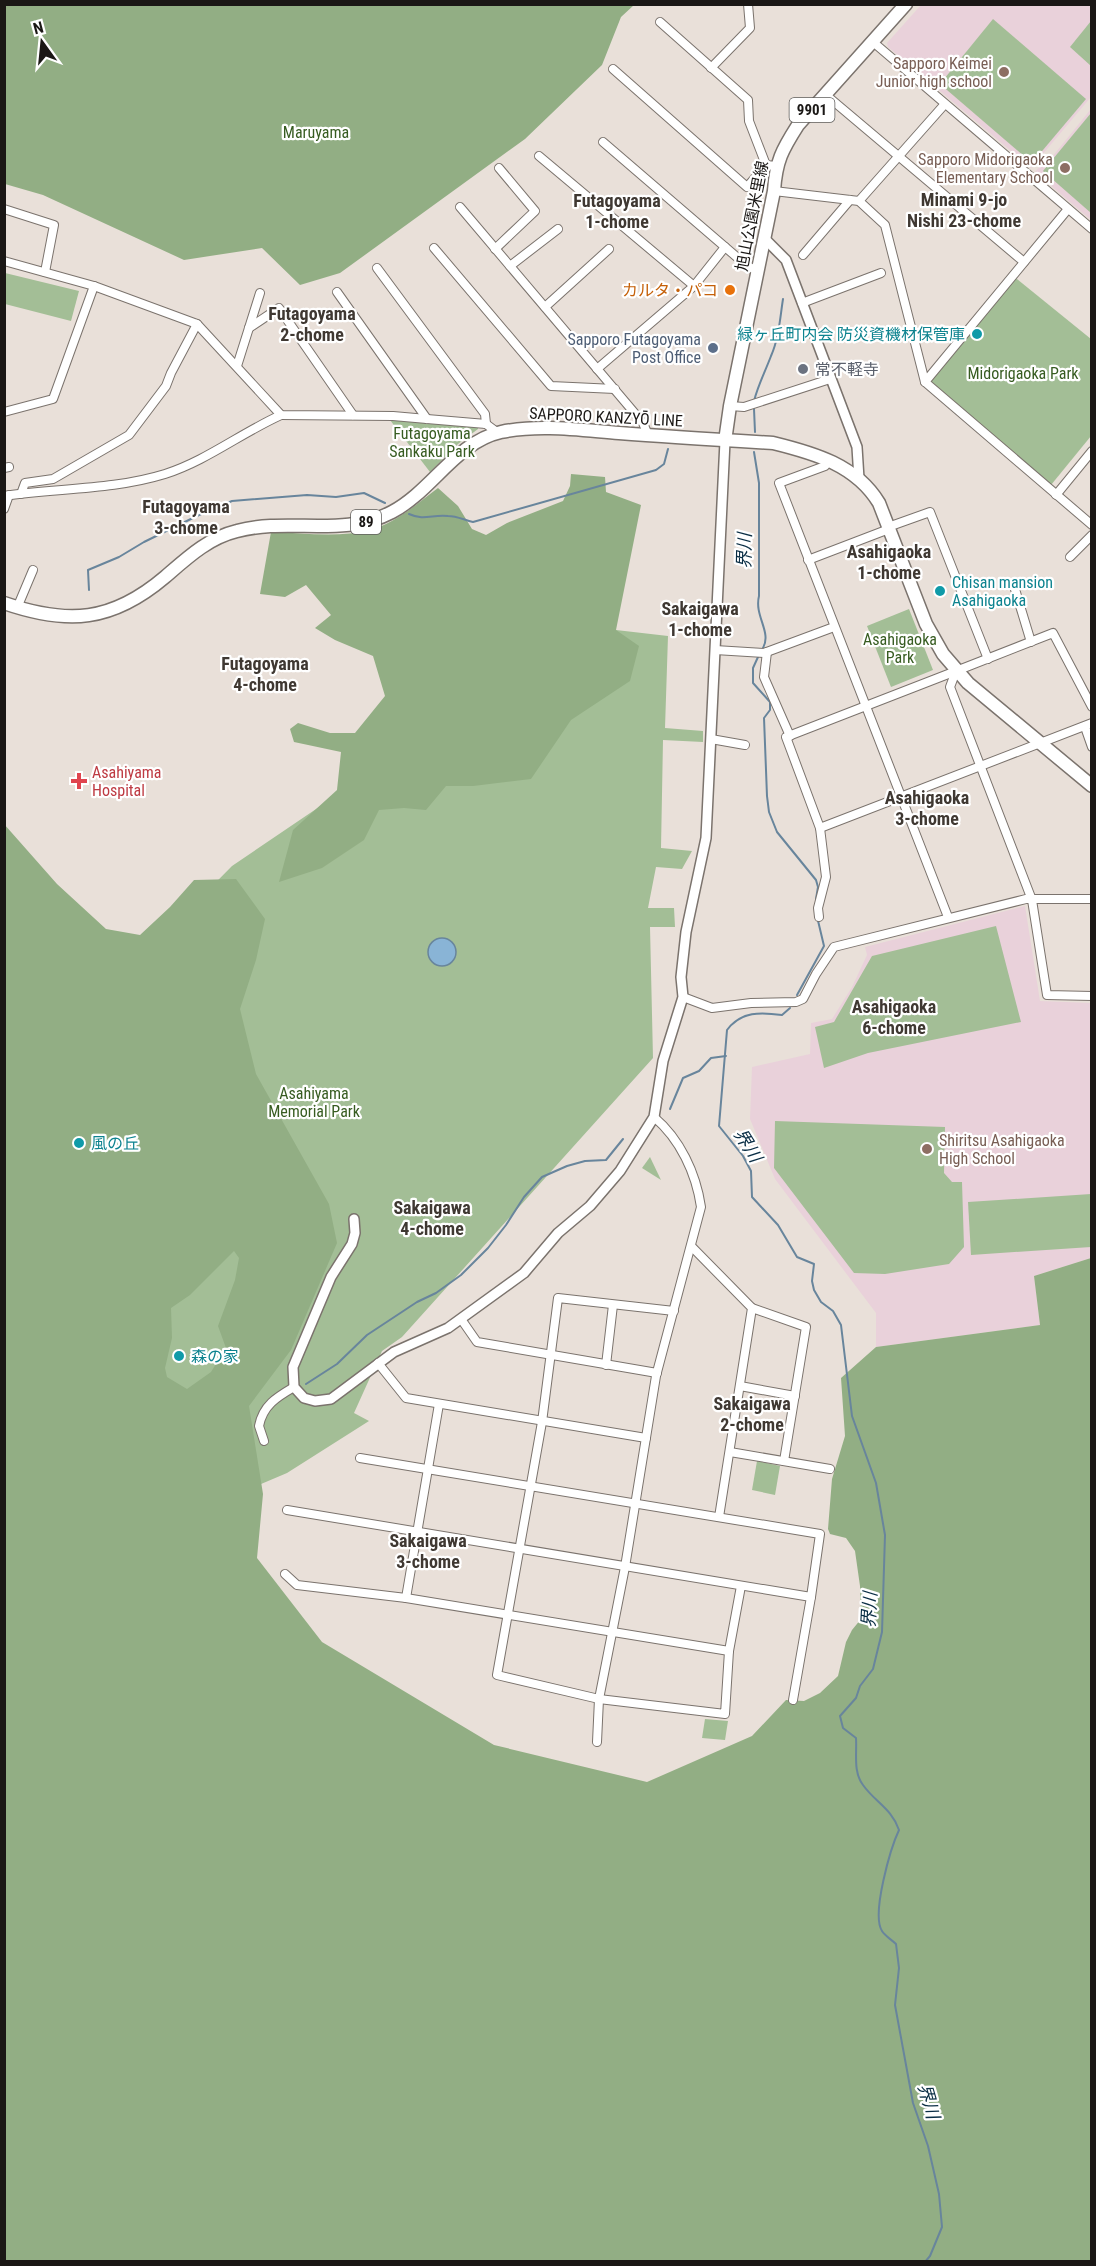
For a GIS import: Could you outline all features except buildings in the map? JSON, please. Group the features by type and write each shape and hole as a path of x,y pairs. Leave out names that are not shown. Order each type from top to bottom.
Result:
{"main road":[{"name":"旭山公園米里線","path":"725,441 730,406 774,191 771,165 798,125 906,4"},
{"name":"SAPPORO KANZYŌ LINE","path":"4,603 55,617 75,618 93,615 131,601 149,590 195,550 233,532 254,526 351,526 373,520 409,502 468,448 498,433 540,428 773,443 803,450 830,460 859,479 871,491 889,528 933,639 956,671 1092,786"}],"street":[{"path":"711,68 750,28 748,4"},
{"path":"613,69 747,187 771,165 749,121 748,100 660,22"},
{"path":"873,42 944,105 1092,229"},
{"path":"826,95 1024,262"},
{"path":"802,255 944,105"},
{"path":"603,142 746,265 758,271"},
{"path":"539,156 694,286"},
{"path":"495,249 535,211 500,168"},
{"path":"774,191 854,200 885,225 925,382 1092,525"},
{"path":"460,207 615,389 643,423 648,435"},
{"path":"4,209 54,225 45,272"},
{"path":"925,382 1068,209"},
{"path":"510,266 558,229"},
{"path":"764,238 786,260 857,447 859,479"},
{"path":"597,369 694,286 725,247"},
{"path":"434,248 551,386 615,389"},
{"path":"545,307 609,249"},
{"path":"4,261 94,286 197,324 281,415"},
{"path":"376,268 485,414 486,424"},
{"path":"802,303 881,273"},
{"path":"4,412 53,399 94,286"},
{"path":"338,291 427,418"},
{"path":"237,366 260,293"},
{"path":"249,328 279,308 353,416"},
{"path":"21,494 25,483 53,479 129,435 166,386 197,324"},
{"path":"730,406 744,407 830,379"},
{"path":"4,509 7,495 117,484 167,473 281,415 427,418 486,424 498,433"},
{"path":"354,1219 355,1233 352,1244 330,1278 293,1367 294,1388 304,1398 315,1401 331,1399 394,1352 433,1336 461,1319 524,1273 558,1233 590,1206 620,1171 654,1117 663,1061 683,997 681,977 686,932 706,838 725,441"},
{"path":"1056,495 1092,451"},
{"path":"830,460 825,466 780,483 948,917"},
{"path":"808,560 930,512 988,659"},
{"path":"1070,556 1092,535"},
{"path":"17,608 33,570"},
{"path":"1014,585 1031,642"},
{"path":"715,650 767,652 834,627"},
{"path":"819,917 818,908 826,878 820,828 786,737 1053,633 1092,707"},
{"path":"767,652 764,677 790,736"},
{"path":"956,671 950,687 1032,900 1047,995 1092,996"},
{"path":"820,828 1088,725 1092,747"},
{"path":"711,739 745,745"},
{"path":"683,997 712,1008 751,1003 796,1002 803,999 834,947 1026,899 1092,899"},
{"path":"597,1742 599,1699 625,1567 657,1374 701,1206 699,1193 680,1144 654,1117"},
{"path":"692,1247 752,1308 806,1327 784,1461"},
{"path":"674,1311 558,1298 542,1422 497,1675 599,1699 725,1714 729,1651 741,1586"},
{"path":"606,1365 613,1305"},
{"path":"719,1517 752,1308"},
{"path":"461,1319 477,1342 657,1374"},
{"path":"378,1363 406,1398 646,1438"},
{"path":"740,1386 795,1396"},
{"path":"264,1441 259,1426 266,1408 270,1402 294,1388"},
{"path":"406,1598 439,1404"},
{"path":"730,1452 830,1468"},
{"path":"360,1458 820,1534 793,1700"},
{"path":"287,1510 811,1597"},
{"path":"285,1574 297,1585 406,1598 729,1651"}],"shaded area":[{"name":"Sapporo Keimei Junior high school","path":"921,5 1091,5 1091,97 1031,168 888,47 887,43"},
{"name":"Sapporo Midorigaoka Elementary School","path":"1091,109 1091,220 1035,172 1042,164 1048,162"},
{"name":"Shiritsu Asahigaoka High School","path":"1025,906 1040,1001 1091,1003 1091,1258 1034,1276 1040,1325 876,1347 876,1313 775,1179 750,1119 752,1067 810,1054 811,1023 832,1019 852,987 867,955 865,947"}],"green space":[{"name":"Maruyama","path":"4,5 634,5 621,17 602,65 525,139 340,273 300,285 262,248 184,260 43,195 5,184"},
{"path":"993,19 1086,99 1032,163 940,84"},
{"path":"1091,21 1091,66 1070,47"},
{"name":"Sapporo Midorigaoka Elementary School","path":"1091,113 1091,213 1043,171"},
{"path":"5,273 79,291 71,321 5,304"},
{"name":"Midorigaoka Park","path":"1012,275 1091,339 1091,436 1051,485 930,388 929,379"},
{"name":"Futagoyama Sankaku Park","path":"390,420 478,426 478,429 458,444 430,472"},
{"path":"571,474 605,477 606,492 641,505 616,630 639,646 630,681 571,720 531,779 473,786 446,786 426,810 404,808 379,810 364,840 322,868 279,882 293,830 337,790 341,752 294,742 290,729 298,723 330,733 355,733 385,696 373,656 335,640 315,628 331,615 306,585 285,597 260,594 271,532 334,534 370,530 398,518 438,488 458,506 472,529 486,535 507,523 563,501 570,486"},
{"name":"Asahigaoka Park","path":"909,609 933,670 891,687 867,626"},
{"name":"Asahiyama Memorial Park","path":"616,630 668,636 665,728 703,731 703,742 663,740 661,848 692,851 682,869 656,867 648,908 674,908 675,927 650,927 653,1058 402,1337 382,1351 354,1413 369,1421 287,1473 247,1490 230,1505 4,1097 232,866 387,761"},
{"path":"4,824 57,884 106,929 140,935 194,880 236,879 265,919 256,960 240,1009 256,1074 329,1204 337,1243 291,1350 249,1406 263,1494 257,1558 322,1642 494,1745 647,1782 752,1736 786,1700 804,1701 820,1693 838,1676 846,1642 861,1619 860,1586 855,1551 846,1538 830,1534 828,1529 832,1479 845,1436 841,1378 876,1347 1040,1325 1034,1276 1091,1258 1091,2261 5,2261","holes":["234,1251 239,1258 235,1280 218,1326 226,1348 211,1372 187,1389 167,1377 165,1368 172,1338 171,1308 190,1295"]},
{"path":"996,926 1021,1022 868,1053 824,1068 815,1027 834,1022 872,956"},
{"path":"775,1121 945,1127 944,1173 952,1182 962,1182 964,1247 949,1264 885,1274 854,1273 774,1168"},
{"path":"650,1157 661,1180 642,1168"},
{"path":"1091,1194 1091,1247 971,1255 968,1202"},
{"path":"757,1461 780,1466 775,1495 752,1490"},
{"path":"705,1719 728,1721 725,1740 702,1738"}],"water":[{"path":"442,938 452,942 456,952 452,962 442,966 432,962 428,952 432,942"}],"waterway":[{"name":"界川","path":"754,401 776,342 783,299"},
{"name":"界川","path":"754,409 755,432"},
{"path":"409,514 419,517 451,516 473,522 656,470 664,464 668,449"},
{"name":"界川","path":"754,452 759,483 758,603 765,636 763,648"},
{"path":"89,590 88,570 232,501 307,495 336,497 364,493 385,503"},
{"name":"界川","path":"758,657 753,668 753,683 770,702 770,710 764,718 769,812 777,832 816,880 818,887 816,899"},
{"name":"界川","path":"797,995 824,946 815,908"},
{"name":"界川","path":"790,1008 782,1015 759,1013 745,1016 727,1030 719,1126 743,1156 751,1171 752,1197 778,1225 797,1257 814,1264 812,1281 814,1290 821,1302 833,1311 841,1325 852,1416 876,1483 885,1535 882,1632 873,1669 860,1686 856,1698 840,1716 843,1728 856,1738 857,1769 860,1780 892,1816 899,1830 883,1880 879,1922 883,1933 896,1944 899,1968 895,2005 913,2103 928,2146 939,2194 942,2227 930,2256 925,2262"},
{"path":"670,1109 683,1078 699,1071 711,1058 726,1056"},
{"path":"306,1384 337,1364 367,1335 461,1275 488,1248 524,1197 542,1177 585,1161 606,1160 623,1139"}],"place":[{"name":"Sapporo Keimei Junior high school","path":"1004,72"},
{"name":"Sapporo Midorigaoka Elementary School","path":"1065,168"},
{"name":"カルタ・パコ","path":"730,290"},
{"name":"緑ヶ丘町内会 防災資機材保管庫","path":"977,334"},
{"name":"Sapporo Futagoyama Post Office","path":"713,348"},
{"name":"常不軽寺","path":"803,369"},
{"name":"Chisan mansion Asahigaoka","path":"940,591"},
{"name":"Asahiyama Hospital","path":"79,781"},
{"name":"風の丘","path":"79,1143"},
{"name":"Shiritsu Asahigaoka High School","path":"927,1149"},
{"name":"森の家","path":"179,1356"}],"district":[{"name":"Minami 9-jo Nishi 23-chome","path":"964,209"},
{"name":"Futagoyama 1-chome","path":"617,210"},
{"name":"Futagoyama 2-chome","path":"312,323"},
{"name":"Futagoyama 3-chome","path":"186,516"},
{"name":"Asahigaoka 1-chome","path":"889,561"},
{"name":"Sakaigawa 1-chome","path":"700,618"},
{"name":"Futagoyama 4-chome","path":"265,673"},
{"name":"Asahigaoka 3-chome","path":"927,807"},
{"name":"Asahigaoka 6-chome","path":"894,1016"},
{"name":"Sakaigawa 4-chome","path":"432,1217"},
{"name":"Sakaigawa 2-chome","path":"752,1413"},
{"name":"Sakaigawa 3-chome","path":"428,1550"}]}
